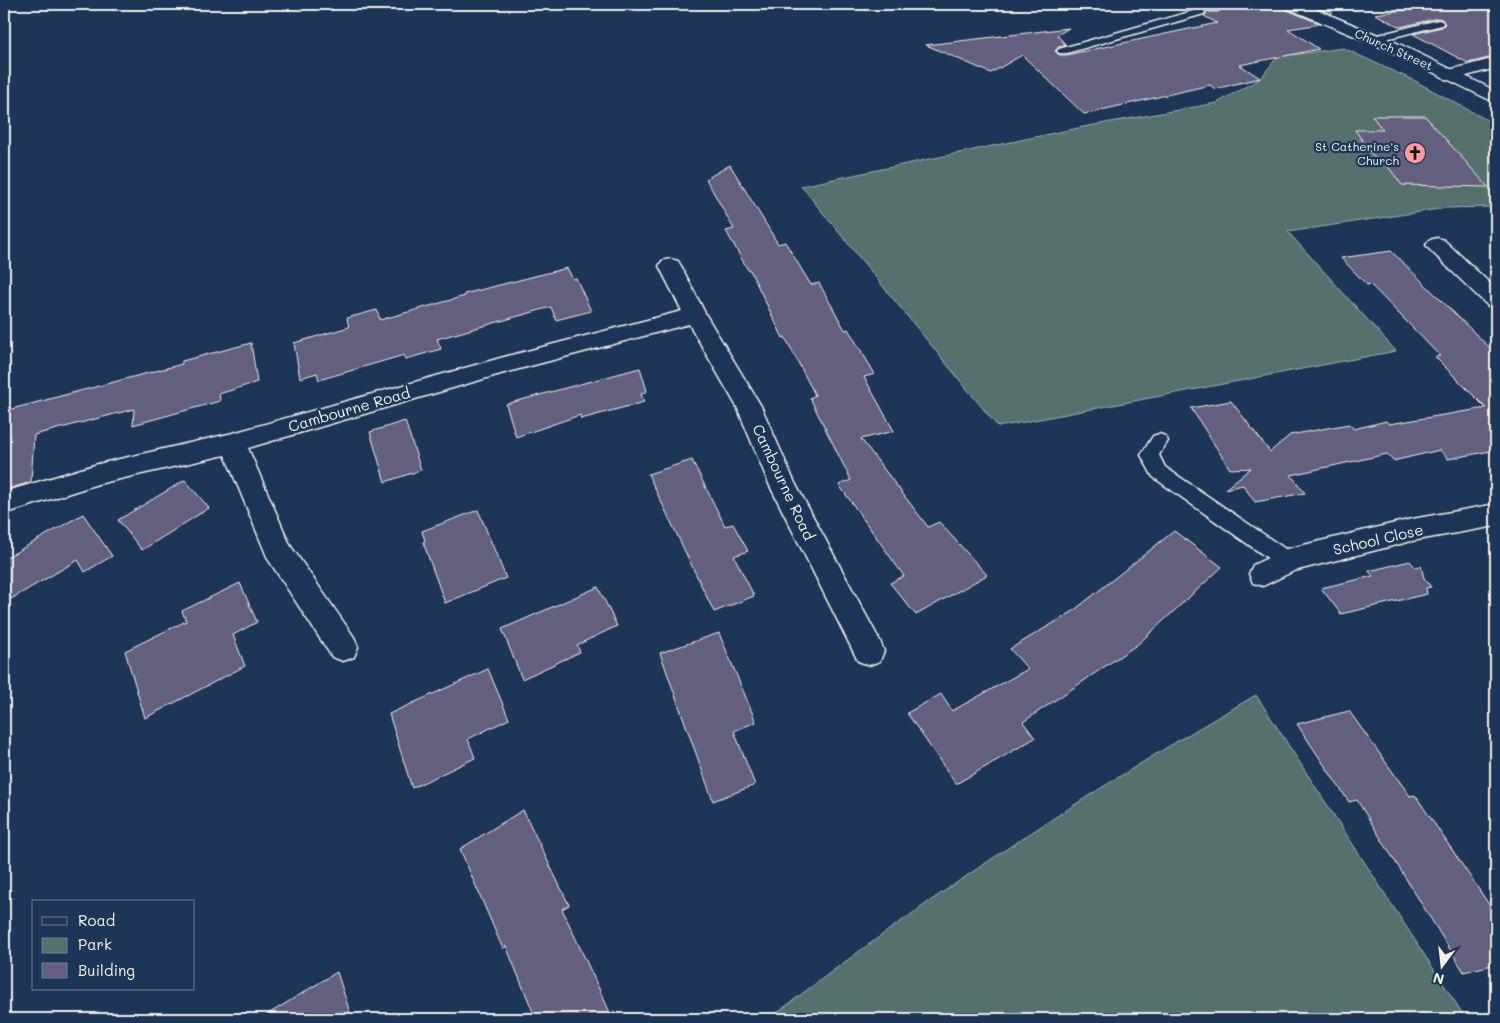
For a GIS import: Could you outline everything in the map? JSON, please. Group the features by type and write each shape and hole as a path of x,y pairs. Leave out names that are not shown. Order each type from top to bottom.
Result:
{"street":[{"name":"Church Street","path":"1290,4 1374,39 1496,98"},
{"path":"1451,75 1496,63"},
{"path":"1437,245 1496,301"},
{"name":"Cambourne Road","path":"670,266 695,315 749,406 782,484 869,651"},
{"name":"Cambourne Road","path":"4,503 98,474 233,443 504,365 695,315"},
{"path":"233,443 278,551 343,646"},
{"name":"School Close","path":"1275,568 1412,530 1496,515"}],"lane":[{"path":"1063,51 1200,12"},
{"path":"1374,39 1438,23"},
{"path":"1159,441 1150,455 1159,472 1210,510 1275,568"}],"green space":[{"name":"St Catherine's Church","path":"1343,48 1417,82 1496,125 1496,207 1446,208 1288,232 1396,351 998,427 801,186 1083,127 1217,103 1261,78 1277,57"},
{"path":"1256,695 1466,1019 769,1019 886,932 1007,849 1130,770"}],"building":[{"path":"1183,4 1211,4 1206,8 1209,12 1218,12 1229,4 1280,4 1284,9 1321,24 1288,29 1319,49 1240,65 1260,78 1215,89 1210,85 1084,114 1022,55 991,73 926,45 1069,28 1057,35 1066,45 1058,47 1055,51 1059,55 1067,55 1217,23 1204,16 1207,13 1204,8 1193,9"},
{"path":"1307,4 1332,4 1332,14"},
{"path":"1449,4 1480,4 1496,13 1496,56 1468,63 1413,34 1442,27 1445,24 1442,19 1438,18 1400,27 1375,14"},
{"name":"St Catherine's Church","path":"1372,116 1425,116 1488,187 1402,185 1384,161 1377,161 1355,130 1383,130"},
{"path":"730,165 778,244 785,242 811,285 819,283 845,330 848,329 875,374 864,377 894,431 861,439 928,527 939,522 987,575 916,615 890,583 904,576 839,485 851,480 810,398 815,395 785,337 783,338 750,270 748,270 726,231 734,229 706,179"},
{"path":"1391,251 1496,354 1496,450 1448,459 1440,450 1393,461 1387,454 1291,475 1305,493 1255,502 1243,485 1225,489 1251,468 1230,469 1191,408 1231,401 1270,452 1290,435 1349,424 1354,429 1386,421 1389,424 1486,408 1435,357 1440,356 1370,284 1367,285 1341,258"},
{"path":"567,268 573,279 576,278 591,311 556,320 551,307 437,339 441,349 406,359 404,355 319,380 317,373 300,378 294,343 349,327 347,318 377,310 380,320 465,296 464,294"},
{"path":"251,343 257,382 219,394 220,401 133,425 134,409 34,435 31,482 4,490 4,411 182,364 182,361"},
{"path":"640,368 647,391 641,394 644,402 581,419 580,415 516,437 506,404"},
{"path":"405,421 421,470 385,482 370,432"},
{"path":"692,460 725,526 733,524 748,551 734,556 754,596 714,612 648,474"},
{"path":"185,480 209,508 142,550 118,520"},
{"path":"478,510 506,578 445,603 423,542 425,541 422,531"},
{"path":"83,514 112,556 85,572 78,560 4,603 4,559"},
{"path":"1174,531 1222,567 1138,644 1023,722 1035,738 956,784 907,713 941,694 952,711 1028,669 1010,649 1072,612"},
{"path":"1410,561 1415,567 1421,566 1424,578 1431,587 1426,588 1427,594 1341,614 1321,588 1373,576 1369,571"},
{"path":"240,583 257,622 233,635 245,666 145,718 125,651 186,621 182,611"},
{"path":"598,587 617,626 577,645 580,652 522,679 502,629"},
{"path":"719,633 756,722 734,731 755,785 713,801 660,653"},
{"path":"488,669 509,719 468,739 475,758 412,788 389,714"},
{"path":"1349,711 1410,796 1415,795 1496,915 1496,964 1464,972 1357,800 1349,802 1297,724"},
{"path":"523,810 569,905 562,909 613,1019 536,1019 506,946 503,949 460,849"},
{"path":"337,972 352,1019 260,1019"}],"place":[{"name":"St Catherine's Church","path":"1415,153"}]}
